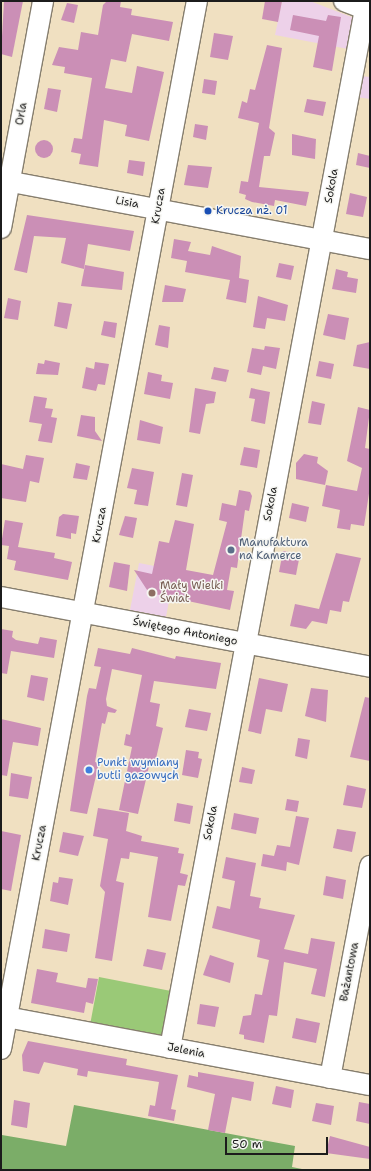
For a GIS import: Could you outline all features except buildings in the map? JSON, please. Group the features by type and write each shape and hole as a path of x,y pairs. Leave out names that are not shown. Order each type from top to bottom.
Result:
{"street":[{"name":"Orla","path":"1,228 5,180 43,1"},
{"name":"Krucza","path":"1,1049 4,1016 84,612 197,1"},
{"path":"344,1 367,10"},
{"name":"Sokola","path":"170,1048 244,644 367,10"},
{"name":"Lisia","path":"5,180 370,248"},
{"name":"Świętego Antoniego","path":"1,597 370,667"},
{"name":"Bażantowa","path":"330,1078 370,866"},
{"name":"Jelenia","path":"4,1016 370,1085"}],"shaded area":[{"path":"282,1 310,1 354,18 348,49 275,35"},
{"path":"360,76 370,77 370,99 356,97"},
{"name":"Mały Wielki Świat","path":"139,563 175,570 166,617 130,610"}],"green space":[{"path":"99,977 171,991 162,1039 90,1025"},
{"path":"74,1105 295,1146 292,1167 307,1170 1,1170 2,1135 66,1146"}],"place":[{"name":"Krucza nż. 01","path":"208,211"},
{"name":"Manufaktura na Kamerce","path":"231,550"},
{"name":"Mały Wielki Świat","path":"152,593"},
{"name":"Punkt wymiany butli gazowych","path":"89,770"}]}
